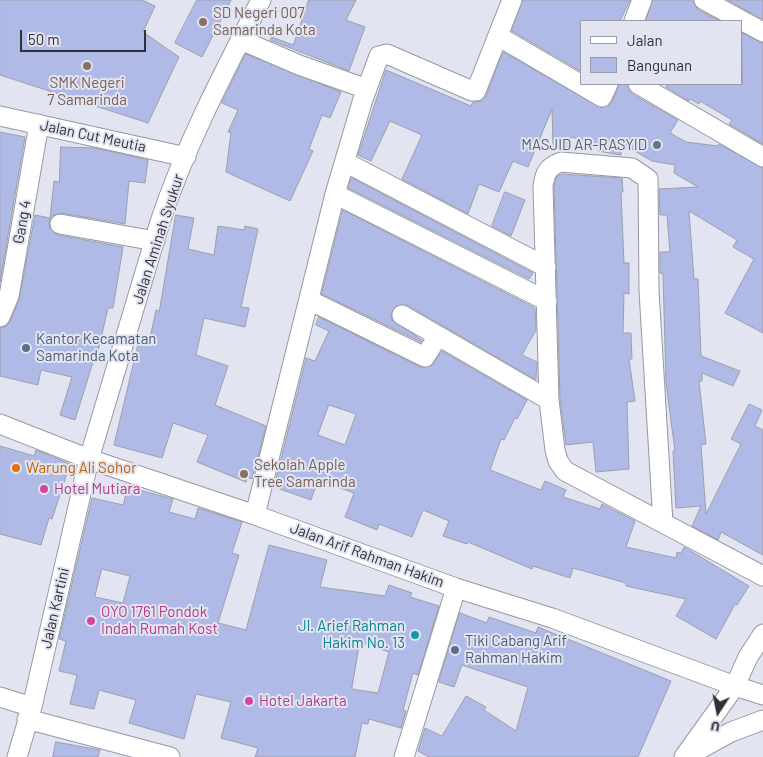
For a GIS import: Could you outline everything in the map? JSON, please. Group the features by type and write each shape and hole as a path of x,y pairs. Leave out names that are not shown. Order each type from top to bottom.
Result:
{"street":[{"name":"Jalan Aminah Syukur","path":"89,459 172,186 204,111 261,0"},
{"path":"255,514 335,194 379,56 383,54 476,91 512,0"},
{"path":"704,0 741,20"},
{"path":"634,20 639,1"},
{"path":"743,21 763,32"},
{"path":"498,36 580,77"},
{"path":"240,40 298,65 367,89"},
{"path":"640,85 763,158"},
{"name":"Jalan Cut Meutia","path":"0,116 186,157"},
{"name":"Gang 4","path":"0,317 9,296 39,124"},
{"path":"345,162 546,267"},
{"path":"663,523 648,291 648,179 632,168 561,162 553,165 545,172 543,186 549,400 558,461 565,471 663,523 763,576"},
{"path":"335,194 547,301"},
{"path":"60,224 155,241"},
{"path":"309,300 424,357 438,336"},
{"path":"402,315 549,400"},
{"name":"Jalan Arif Rahman Hakim","path":"0,424 89,459 255,514 456,588 552,618 763,695"},
{"name":"Jalan Kartini","path":"18,757 89,459"},
{"path":"404,757 456,588"},
{"path":"685,757 734,686 748,657 763,634"},
{"path":"0,697 30,713 170,757"},
{"path":"685,757 731,732 763,720"}],"building":[{"name":"SMK Negeri 7 Samarinda","path":"0,0 142,0 155,6 143,32 179,57 148,123 0,75"},
{"name":"SD Negeri 007 Samarinda Kota","path":"197,0 231,0 202,57 175,43"},
{"path":"309,0 356,0 346,20 365,27 349,71 270,40 272,37 293,45"},
{"path":"523,0 630,0 620,20 580,20 580,71 512,31"},
{"path":"653,0 693,0 698,10 718,20 646,20"},
{"path":"728,0 763,0 763,19"},
{"path":"743,33 763,43 763,144 729,124 732,120 700,101 699,104 690,99 689,101 666,87 667,85 743,85"},
{"path":"503,52 602,108 612,102 619,85 628,85 632,94 678,120 670,133 686,142 718,146 719,144 763,168 763,333 725,313 754,259 733,247 737,240 689,211 694,279 698,279 701,356 740,371 733,386 702,373 702,381 699,381 706,444 701,445 706,514 741,444 731,439 749,404 762,410 755,426 763,430 763,555 721,532 718,540 692,526 701,506 676,508 673,451 675,451 666,383 663,273 660,273 660,252 670,252 667,215 660,215 659,189 698,187 674,173 675,165 652,161 621,143 621,155 598,151 599,145 571,137 568,148 553,145 552,109 528,167 513,161 499,192 479,184 468,214 402,179 422,135 390,121 371,161 358,155 386,70 471,106 473,102 482,101 486,96"},
{"path":"246,54 341,92 330,118 322,115 309,149 313,151 290,201 226,172 231,132 228,132 238,110 222,103"},
{"path":"0,132 25,137 0,282"},
{"path":"61,147 95,148 148,160 145,183 129,181 125,224 61,213 52,216 49,222 50,228 58,235 123,247 113,308 108,308 96,360 94,359 75,420 60,415 72,377 41,370 38,385 0,376 0,328 10,322 19,300 35,215 50,218 54,181 59,182"},
{"path":"561,174 622,178 624,263 629,263 629,294 624,293 623,333 631,333 632,359 629,359 635,401 627,402 629,469 596,472 593,442 566,445 560,399 554,187 556,178"},
{"path":"352,178 533,273 529,279 348,188"},
{"path":"505,192 525,200 511,236 492,226"},
{"path":"343,210 535,308 536,330 522,355 537,362 536,380 407,305 396,306 391,315 392,320 422,340 421,342 322,294"},
{"path":"176,215 194,218 188,249 214,255 218,226 244,230 245,226 258,229 241,307 249,308 245,327 204,318 196,355 228,366 215,405 266,426 252,479 247,477 246,482 197,462 208,435 173,423 162,458 114,445 140,336 150,338 156,310 159,311"},
{"path":"319,317 420,367 431,366 442,351 527,400 504,440 501,439 490,470 541,490 545,481 566,490 563,497 600,509 602,504 635,521 626,547 676,558 677,552 681,553 684,547 749,586 737,605 735,604 716,639 676,616 686,599 626,586 626,583 573,568 570,578 533,566 532,569 468,542 467,544 443,536 449,521 423,510 412,537 379,524 377,530 345,517 354,493 318,480 311,500 274,487 306,358 315,361 329,331 316,325","holes":["329,405 356,414 345,445 318,435"]},
{"path":"0,446 34,456 36,450 70,464 52,519 49,518 41,545 0,534"},
{"path":"128,487 173,499 169,512 195,519 198,508 242,522 232,553 239,555 218,623 246,630 269,545 327,560 320,587 385,596 389,585 412,593 410,597 439,606 418,675 413,673 403,710 406,711 401,728 369,719 368,724 362,723 355,757 255,757 258,748 221,738 231,702 196,694 184,739 129,723 136,700 99,690 94,709 70,704 77,675 59,671 66,641 59,639 92,498 123,505","holes":["102,569 130,576 123,603 95,597","360,642 389,652 378,693 352,689"]},
{"path":"460,613 487,623 489,617 536,633 538,627 671,681 638,757 429,757 418,751 425,728 442,736 466,696 486,707 484,710 516,731 528,687 462,665 454,687 439,682"},
{"path":"56,742 100,750 98,757 53,757"}],"place":[{"name":"SD Negeri 007 Samarinda Kota","path":"203,22"},
{"name":"SMK Negeri 7 Samarinda","path":"87,66"},
{"name":"MASJID AR-RASYID","path":"657,145"},
{"name":"Kantor Kecamatan Samarinda Kota","path":"26,348"},
{"name":"Warung Ali Sohor","path":"16,468"},
{"name":"Sekolah Apple Tree Samarinda","path":"244,474"},
{"name":"Hotel Mutiara","path":"44,489"},
{"name":"OYO 1761 Pondok Indah Rumah Kost","path":"91,621"},
{"name":"Jl. Arief Rahman Hakim No. 13","path":"415,635"},
{"name":"Tiki Cabang Arif Rahman Hakim","path":"455,650"},
{"name":"Hotel Jakarta","path":"249,701"}]}
